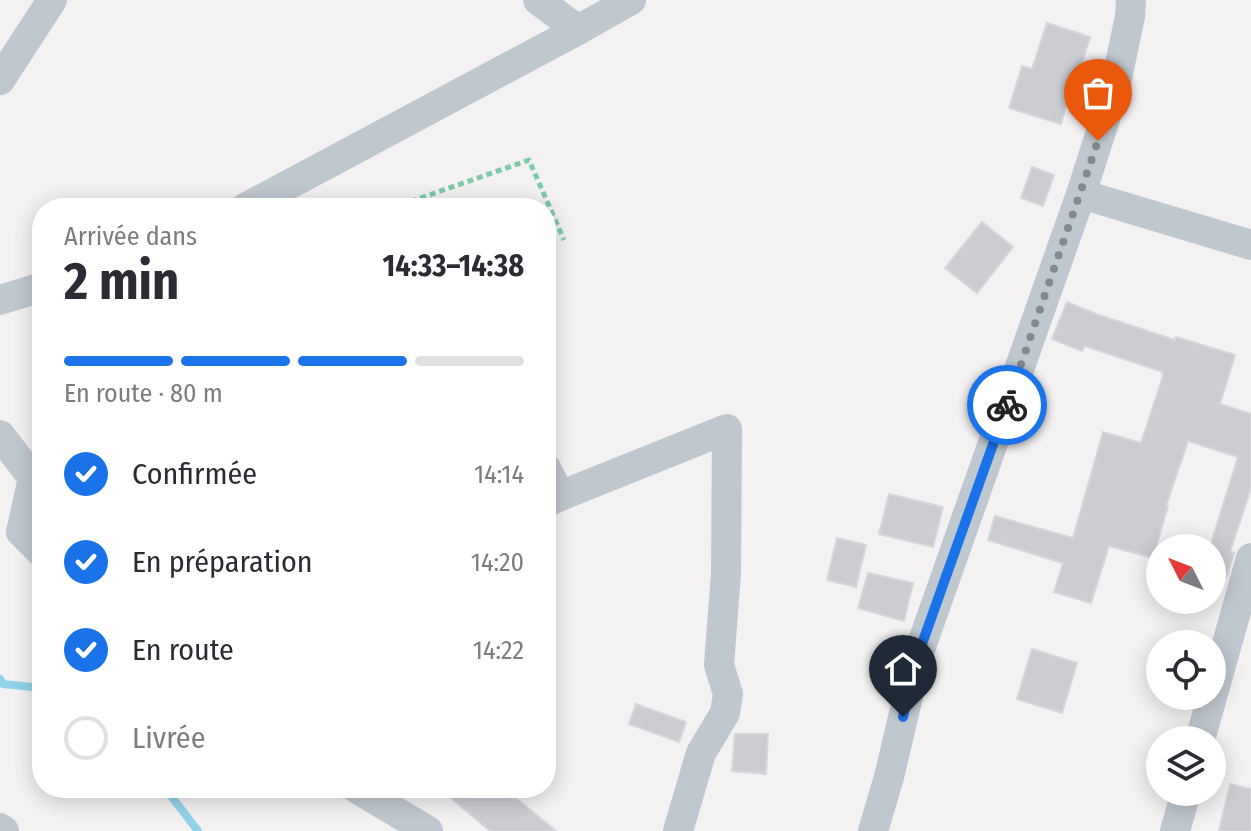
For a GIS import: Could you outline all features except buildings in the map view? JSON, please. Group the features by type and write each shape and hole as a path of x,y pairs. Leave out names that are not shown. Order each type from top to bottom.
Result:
{"street":[{"path":"0,80 52,0"},
{"path":"538,0 578,30"},
{"path":"264,198 631,0"},
{"path":"873,831 917,658 1081,194 1115,88 1131,0"},
{"path":"1081,194 1251,245"},
{"path":"0,300 32,290"},
{"path":"556,499 727,429 726,573 719,665 728,694 725,713 701,753 678,831"},
{"path":"0,435 32,467"},
{"path":"32,491 21,532 32,543"},
{"path":"1204,726 1251,558"},
{"path":"373,798 428,831"},
{"path":"1175,831 1182,806"}],"path":[{"path":"422,198 529,160 546,198"},
{"path":"556,222 564,240"}],"waterway":[{"path":"0,679 3,684 32,687"},
{"path":"173,798 198,831"}],"way so far":[{"path":"1007,405 1098,141"}],"route":[{"path":"903,717 917,658 1007,405"}]}
